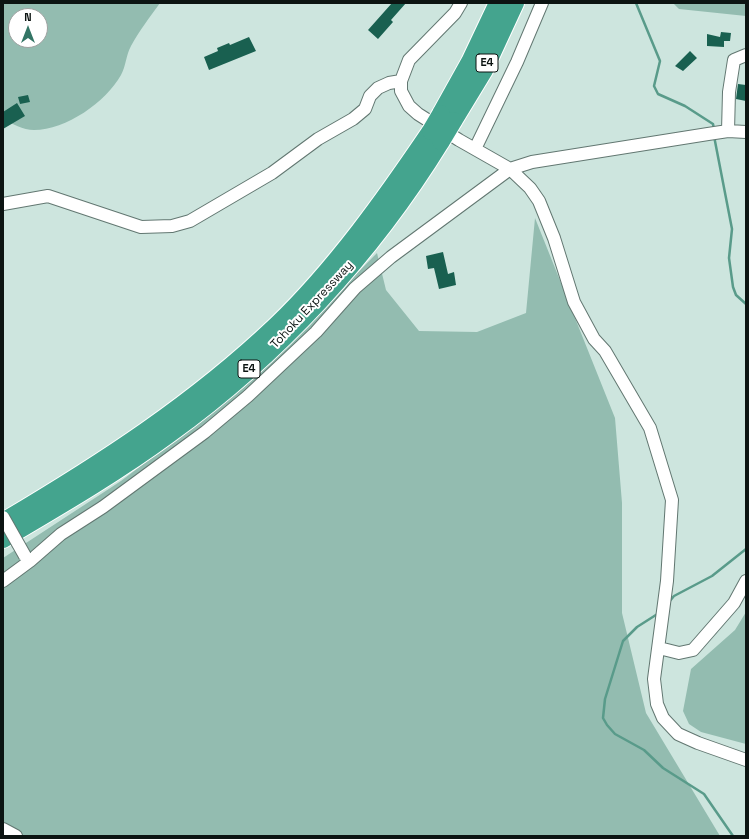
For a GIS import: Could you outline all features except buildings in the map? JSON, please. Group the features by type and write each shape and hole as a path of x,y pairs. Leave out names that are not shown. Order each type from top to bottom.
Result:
{"highway":[{"name":"Tohoku Expressway","path":"447,118 470,62 498,3"},
{"name":"Tohoku Expressway","path":"3,539 123,466 170,434 216,398 273,348 309,312 369,242 414,182 436,136 447,118 484,70 515,3"},
{"name":"Tohoku Expressway","path":"3,522 82,475 149,430 198,393 272,329 310,289 348,245 388,193 436,136"}],"street":[{"path":"460,3 455,13 409,60 401,81 401,91 409,106 459,140 510,169 530,188 538,201 554,238 574,302 594,340 605,351 652,434 672,500 665,597 654,679 657,704 663,718 678,734 698,743 746,760"},
{"path":"475,149 517,62 542,3"},
{"path":"725,131 734,60 746,55"},
{"path":"3,204 48,196 141,227 172,226 190,221 272,173 318,139 353,120 365,108 370,96 378,88 389,83 401,81"},
{"path":"3,581 28,559 61,534 103,507 217,422 316,332 355,288 392,257 510,169 532,162 725,131 746,132"},
{"path":"3,517 28,559"},
{"path":"659,648 679,653 693,650 734,603 746,581"},
{"path":"3,829 16,836"}],"green space":[{"path":"3,3 160,3 141,29 131,46 121,75 106,95 84,113 59,125 46,129 34,130 22,128 3,118"},
{"path":"673,3 746,3 746,16 679,9"},
{"path":"535,218 615,418 622,503 622,613 646,713 720,836 10,836 3,826 3,558 121,481 244,387 377,253 386,290 419,331 477,332 526,313"},
{"path":"746,612 746,744 701,732 689,724 683,711 691,669 735,630"}],"waterway":[{"path":"636,3 660,61 654,86 658,94 685,106 713,124 714,129"},
{"path":"714,136 732,229 729,258 733,287 736,295 746,304"},
{"path":"669,602 674,596 712,576 746,549"},
{"path":"659,613 637,627 623,641 605,699 603,718 615,734 644,750 663,768 704,794 733,836"}]}
